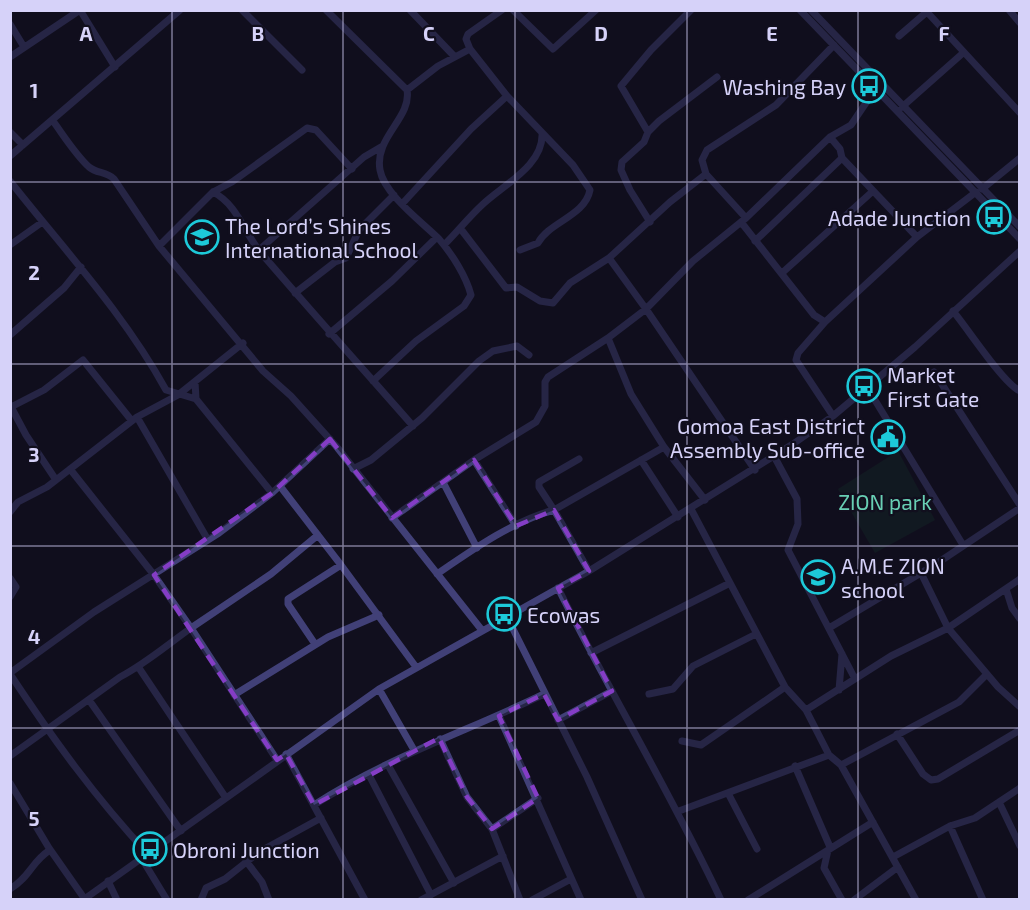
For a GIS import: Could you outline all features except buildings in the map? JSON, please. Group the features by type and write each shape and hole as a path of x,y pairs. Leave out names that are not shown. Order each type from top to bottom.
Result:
{"street":[{"path":"10,57 80,10 115,67"},
{"path":"10,156 180,10"},
{"path":"242,10 302,70"},
{"path":"326,10 407,90"},
{"path":"410,10 454,56"},
{"path":"502,10 468,34 467,42 470,49 507,96 587,182 590,190 589,197 582,205 543,234 538,243 520,250"},
{"path":"513,10 553,49 596,10"},
{"path":"648,132 621,86 651,50 692,10"},
{"path":"800,10 814,20 902,106 1020,238"},
{"path":"811,10 814,20 834,45 979,190 1020,227"},
{"path":"814,20 825,10"},
{"path":"1009,10 1020,23"},
{"path":"899,36 928,11 963,53 1020,113"},
{"path":"10,24 24,47"},
{"path":"825,322 814,315 755,241 743,220 706,174 702,160 707,150 776,105 834,45"},
{"path":"373,381 416,341 469,301 469,290 444,245 394,195 382,180 379,169 381,147 405,108 407,90 454,56 470,49"},
{"path":"902,106 963,53"},
{"path":"650,222 630,190 621,166 644,142 648,132 673,108 717,77"},
{"path":"392,518 444,484 474,460 536,422 545,406 545,380 608,338 646,309 693,261 743,220 830,137 851,124 876,88"},
{"path":"402,204 471,129 507,96"},
{"path":"53,121 87,165 95,171 106,172 114,179 159,246 243,343 263,371 291,396 330,439 481,629"},
{"path":"159,246 213,192 232,182 311,127 352,169"},
{"path":"10,132 23,145"},
{"path":"444,245 481,206 528,166 543,145 542,133"},
{"path":"830,137 840,149 842,158 917,237"},
{"path":"543,145 552,143"},
{"path":"259,250 371,152 381,147"},
{"path":"755,241 842,158"},
{"path":"833,416 796,360 798,353 825,322 917,237 1020,158"},
{"path":"460,228 506,288 517,287 548,304 557,300 570,282 609,258 670,202 706,174"},
{"path":"10,181 41,223 81,267 129,327 166,390 196,399"},
{"path":"782,273 873,191"},
{"path":"213,192 225,198 259,250 329,334 412,426"},
{"path":"296,293 335,262 346,258 359,230 394,195"},
{"path":"10,245 41,223"},
{"path":"329,334 392,281 437,237"},
{"path":"10,783 13,793 83,899 379,689 481,629 589,571 755,470 833,416 1020,251"},
{"path":"609,258 755,470"},
{"path":"10,335 59,293 81,267"},
{"path":"953,311 1007,383 1020,392"},
{"path":"608,338 631,394 664,447 705,501"},
{"path":"10,512 22,499 39,492 56,480 134,419 178,395 243,343"},
{"path":"354,469 371,460 412,426 474,365 493,351 517,346 529,354"},
{"path":"56,480 26,435 11,406 48,387 83,360 134,419 208,540"},
{"path":"829,628 921,573 1020,506 934,372"},
{"path":"195,382 196,399 272,493"},
{"path":"867,387 963,545"},
{"path":"159,405 166,390"},
{"path":"167,900 145,856 103,807 48,731 10,673 94,612 208,540 272,493 330,439"},
{"path":"437,574 516,526 543,512 554,510 664,447"},
{"path":"774,456 797,499 798,524 788,550 855,679"},
{"path":"579,459 539,482 539,487 589,571"},
{"path":"474,460 516,526"},
{"path":"641,460 678,518"},
{"path":"70,469 154,575 277,760"},
{"path":"444,484 477,548"},
{"path":"280,486 342,565 416,667"},
{"path":"691,509 728,584 785,687 806,710 829,755 841,765 916,900"},
{"path":"956,534 976,536"},
{"path":"10,756 48,731 120,677 139,668 178,637 271,574 318,535"},
{"path":"315,644 288,599 342,565"},
{"path":"921,573 948,628 1020,708"},
{"path":"10,578 15,587 10,597"},
{"path":"806,710 891,656 948,628 1020,579"},
{"path":"591,653 728,584"},
{"path":"558,588 591,653 679,811 721,900"},
{"path":"1005,589 1020,619"},
{"path":"234,695 315,644 379,615"},
{"path":"506,615 587,777 642,900"},
{"path":"178,637 185,619"},
{"path":"650,694 673,689 693,666 756,634"},
{"path":"839,690 842,654"},
{"path":"139,668 226,798"},
{"path":"841,765 958,702 987,674"},
{"path":"682,741 701,745 785,687"},
{"path":"379,689 414,750"},
{"path":"558,720 612,691"},
{"path":"314,805 414,750 499,716 544,694"},
{"path":"89,700 181,831"},
{"path":"499,716 538,798 580,900"},
{"path":"897,734 923,774 931,780 938,779 1020,730"},
{"path":"440,740 462,788 492,829 520,900"},
{"path":"286,754 365,900"},
{"path":"679,811 829,755"},
{"path":"388,765 454,883"},
{"path":"795,766 829,849 824,868 842,900"},
{"path":"369,775 431,895"},
{"path":"893,857 950,826 975,818 1020,788"},
{"path":"728,793 757,849"},
{"path":"492,829 538,798"},
{"path":"999,802 1020,846"},
{"path":"201,900 206,888 225,879 246,861 272,844 321,818"},
{"path":"748,900 873,822"},
{"path":"950,826 983,900"},
{"path":"10,888 25,880 36,861 50,850"},
{"path":"421,900 503,856"},
{"path":"246,861 262,882 268,900"},
{"path":"854,900 898,867"},
{"path":"532,900 571,879"},
{"path":"108,881 117,900"}],"highlighted area":[{"path":"330,439 392,518 474,460 516,526 554,510 589,571 558,588 612,691 558,720 544,694 499,716 538,798 492,829 467,797 439,738 314,805 286,754 277,760 154,575 272,493"}],"green space":[{"name":"ZION park","path":"898,451 935,520 875,553 838,489"}],"place":[{"name":"Washing Bay","path":"869,86"},
{"name":"Adade Junction","path":"994,217"},
{"name":"The Lord’s Shines International School","path":"202,237"},
{"name":"Market First Gate","path":"864,386"},
{"name":"Gomoa East District Assembly Sub-office","path":"888,437"},
{"name":"A.M.E ZION school","path":"818,577"},
{"name":"Ecowas","path":"504,614"},
{"name":"Obroni Junction","path":"150,849"}]}
